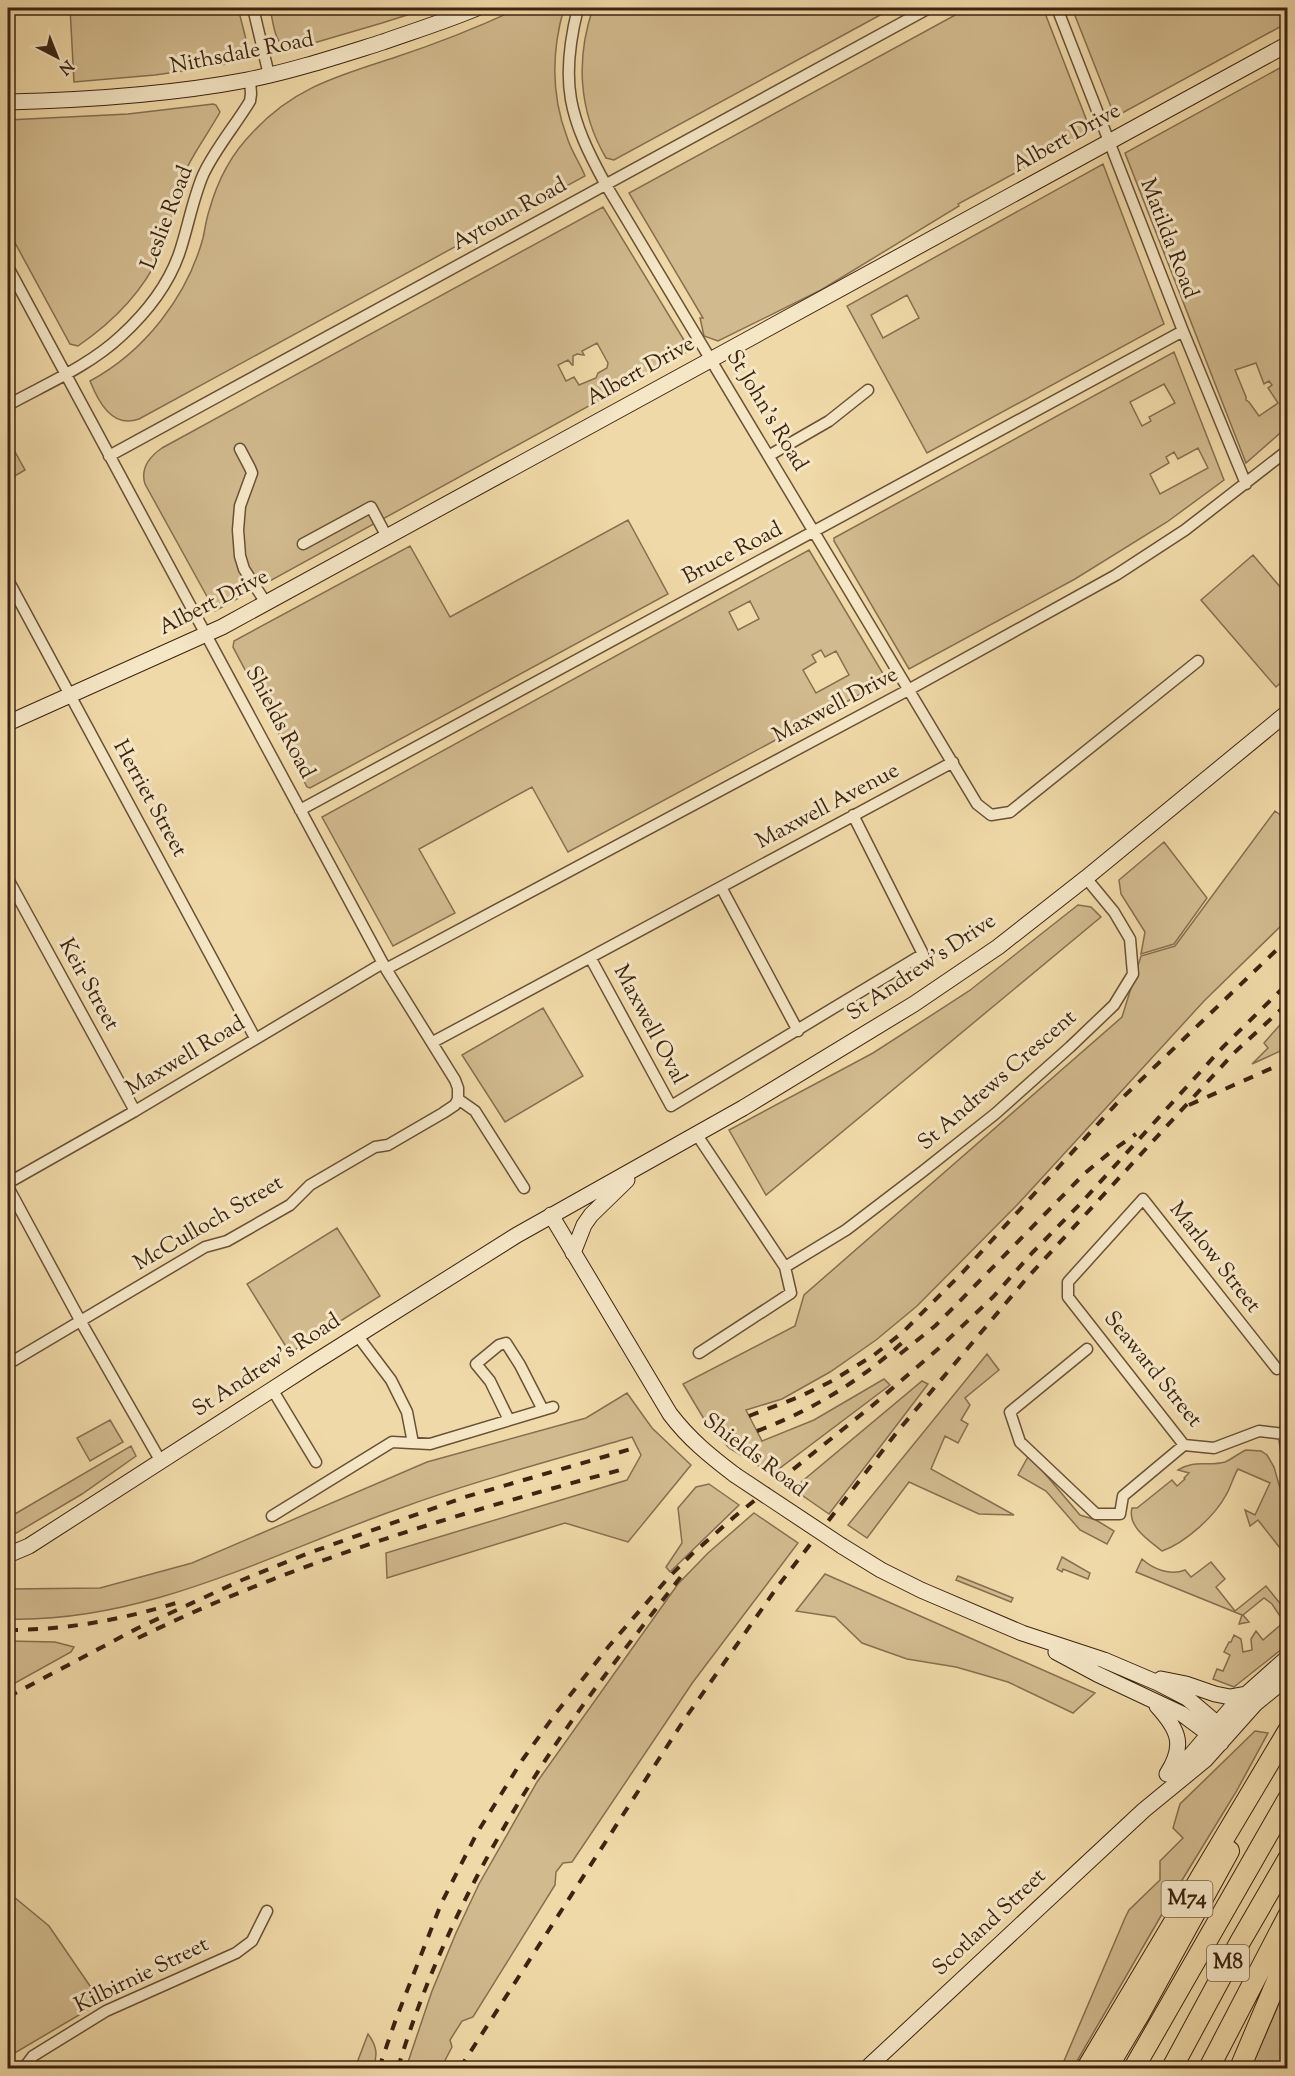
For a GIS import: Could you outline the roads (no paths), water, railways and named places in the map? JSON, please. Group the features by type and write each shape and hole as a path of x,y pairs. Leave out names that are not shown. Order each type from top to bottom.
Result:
{"highway":[{"name":"M74","path":"1087,2068 1287,1731"},
{"name":"M8","path":"1107,2068 1215,1878 1287,1738"},
{"name":"M8","path":"1134,2068 1287,1800"},
{"name":"M8","path":"1172,2068 1287,1859"},
{"path":"1209,2068 1287,1916"},
{"name":"M8","path":"1240,2068 1287,1956"}],"street":[{"path":"253,8 269,75"},
{"name":"Nithsdale Road","path":"8,102 136,96 250,79 321,62 440,23 477,8"},
{"name":"St John's Road","path":"578,8 569,42 567,74 579,132 606,185 978,804 991,815 1010,812 1198,661"},
{"name":"Aytoun Road","path":"110,456 929,8"},
{"name":"Matilda Road","path":"1058,8 1183,331 1246,484"},
{"name":"Albert Drive","path":"8,723 206,635 1287,44"},
{"name":"Leslie Road","path":"8,405 99,354 122,336 162,288 178,257 198,188 205,172 250,101 250,79"},
{"name":"Shields Road","path":"8,267 384,966 433,1042 454,1080 458,1088 458,1099"},
{"name":"Bruce Road","path":"300,810 1183,331"},
{"path":"770,455 829,421 868,390"},
{"path":"240,449 252,473 240,506 238,530 240,556 244,569 266,603"},
{"name":"Maxwell Drive","path":"384,966 910,689 1116,575 1185,530 1287,450"},
{"path":"303,544 371,507 387,537"},
{"name":"Herriet Street","path":"8,580 255,1038"},
{"name":"St Andrew's Drive","path":"550,1215 697,1135 923,998 998,946 1086,878 1287,712"},
{"name":"Maxwell Avenue","path":"433,1042 591,959 721,886 953,762"},
{"path":"721,886 798,1031 923,954 853,815"},
{"name":"St Andrews Crescent","path":"785,1267 846,1230 922,1172 996,1113 1114,1005 1133,974 1130,939 1114,912 1086,878"},
{"name":"Keir Street","path":"8,879 135,1111"},
{"name":"Maxwell Oval","path":"591,959 671,1106 798,1031"},
{"name":"Maxwell Road","path":"8,1185 255,1038 384,966"},
{"path":"458,1099 475,1111 524,1188"},
{"name":"McCulloch Street","path":"8,1364 205,1247 227,1241 290,1205 310,1185 375,1147 388,1145 443,1113 455,1105 458,1099"},
{"path":"697,1135 785,1267 791,1293 699,1353"},
{"path":"573,1252 584,1225 591,1215 650,1160"},
{"path":"8,1185 81,1322 160,1460"},
{"name":"Seaward Street","path":"1143,1199 1068,1282 1068,1296 1184,1445 1214,1448 1259,1431 1284,1434"},
{"name":"Marlow Street","path":"1143,1199 1277,1369"},
{"name":"Shields Road","path":"550,1215 670,1414 687,1436 705,1452 735,1475 881,1570 1022,1633 1104,1660 1142,1676 1187,1698 1219,1734"},
{"name":"St Andrew's Road","path":"8,1554 29,1546 160,1460 550,1215"},
{"path":"357,1335 391,1380 407,1412 413,1443"},
{"path":"272,1516 392,1442 430,1444 509,1420 548,1408 506,1343 499,1345 476,1364 490,1381 509,1420"},
{"path":"1086,1349 1010,1412 1020,1442 1096,1514 1120,1514 1123,1496 1184,1445"},
{"path":"272,1389 316,1462"},
{"path":"1287,1420 1284,1434 1287,1464"},
{"name":"Shields Road","path":"1022,1633 1097,1674 1149,1697 1219,1734"},
{"name":"Scotland Street","path":"867,2068 1144,1810 1205,1760 1219,1734 1246,1694 1287,1657"},
{"path":"1142,1676 1186,1684 1230,1697 1246,1694"},
{"name":"Scotland Street","path":"1219,1734 1287,1677"},
{"path":"1144,1810 1173,1765 1178,1752 1176,1730 1172,1722 1149,1697"},
{"name":"Kilbirnie Street","path":"24,2068 33,2056 106,2012 236,1953 252,1941 267,1911"}],"railway":[{"path":"749,1416 799,1397 832,1381 874,1355 903,1332 963,1272 1118,1102 1288,939"},
{"path":"379,2068 441,1904 477,1833 523,1759 609,1646 691,1555 734,1517 873,1405 938,1349 993,1297 1222,1048 1288,983"},
{"path":"460,2068 684,1720 778,1586 897,1432 1027,1278 1234,1053 1288,1003"},
{"path":"1189,1105 1288,1061"},
{"path":"900,1354 935,1326 1085,1173 1136,1134"},
{"path":"757,1431 797,1414 834,1394 870,1370 903,1342"},
{"path":"8,1697 138,1628 242,1580 309,1553 465,1497 631,1449"},
{"path":"138,1638 197,1611 318,1562 503,1502 628,1468"},
{"path":"398,2068 411,2027 444,1945 482,1866 526,1790 582,1706 686,1570"},
{"path":"8,1630 93,1623 176,1603"}]}
